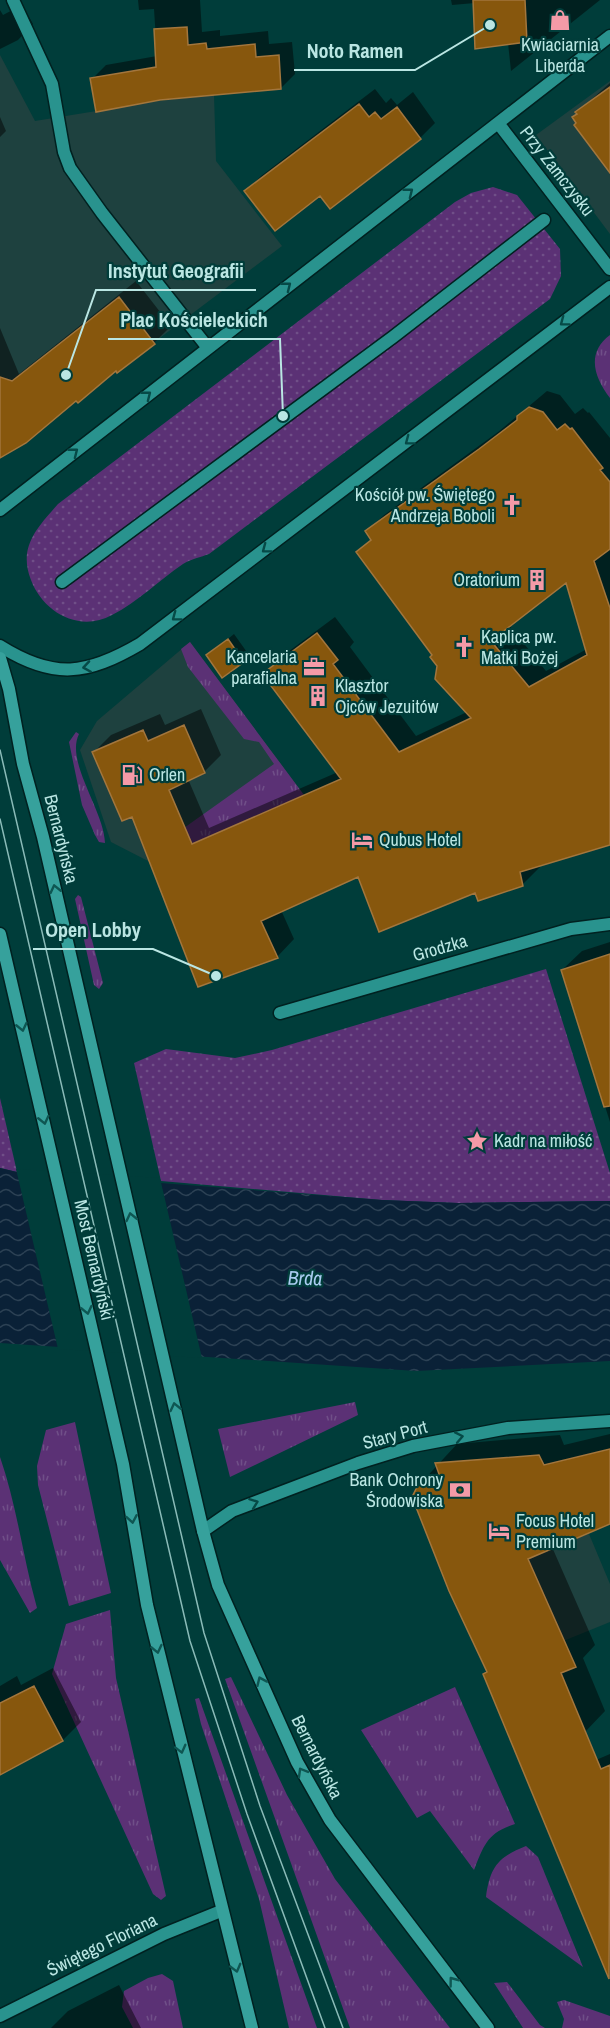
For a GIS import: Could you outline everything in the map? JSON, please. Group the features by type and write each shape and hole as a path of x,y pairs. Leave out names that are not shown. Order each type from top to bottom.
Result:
{"main road":[{"name":"Bernardyńska","path":"0,658 203,1531 218,1585 301,1769 330,1820 488,2028"},
{"path":"0,934 3,959"},
{"name":"Most Bernardyński","path":"3,959 31,1063 123,1464 147,1605 221,1911"},
{"path":"221,1911 252,2028"}],"street":[{"path":"13,0 52,84 64,152 70,168 102,213 208,348"},
{"path":"0,510 610,36"},
{"name":"Przy Zamczysku","path":"498,123 610,269"},
{"path":"62,582 410,324 544,220"},
{"path":"0,646 18,657 39,665 69,670 94,667 140,644 610,287"},
{"name":"Grodzka","path":"280,1013 571,929 610,924"},
{"name":"Stary Port","path":"203,1531 232,1512 358,1463 413,1446 508,1428 610,1420"},
{"name":"Świętego Floriana","path":"0,2016 164,1934 221,1911"}],"shaded area":[{"path":"0,55 35,121 158,101 214,95 216,161 282,246 39,429 40,431 20,447 0,450"},
{"path":"610,81 610,234 536,135"},
{"path":"190,642 304,795 150,862 111,842 80,750 97,721"},
{"path":"539,1455 577,1538 589,1534 610,1584 610,1622 487,1672 449,1591 412,1497 419,1483 439,1474 435,1463"}],"green space":[{"path":"493,187 517,195 560,249 561,276 550,299 209,554 183,564 122,610 100,620 87,622 64,616 44,602 31,580 27,558 28,548 43,521 58,504 455,202 471,193"},
{"path":"610,335 610,398 597,374 595,357 602,342"},
{"path":"190,642 304,795 150,862 153,850 274,764 259,742 244,739 188,667 181,649"},
{"path":"76,732 79,734 76,745 77,758 99,816 105,843 99,842 82,805 69,742"},
{"path":"78,895 81,897 103,983 99,989 94,985 75,899"},
{"path":"546,969 610,1173 610,1201 458,1203 382,1200 161,1181 134,1063 166,1049 235,1058 272,1050"},
{"path":"0,1098 17,1172 0,1168"},
{"path":"355,1402 358,1415 230,1477 218,1429"},
{"path":"75,1422 111,1593 69,1606 38,1485 37,1466 46,1430"},
{"path":"0,1457 11,1494 37,1608 30,1613 0,1560"},
{"path":"110,1610 116,1678 166,1896 161,1900 153,1894 52,1674 66,1624"},
{"path":"231,1677 287,1795 335,1879 450,2028 350,2028 225,1679"},
{"path":"455,1687 515,1824 492,1836 474,1870 430,1811 417,1818 361,1730"},
{"path":"199,1698 317,2028 289,2028 259,1899 201,1724 195,1699"},
{"path":"526,1846 538,1857 583,1967 486,1897 490,1878 497,1864 508,1854"},
{"path":"162,1974 173,1981 183,2028 133,2028 122,2007 124,1991 148,1978"},
{"path":"507,1982 540,2025 545,2028 523,2028 494,1983"},
{"path":"564,2000 610,2016 610,2028 562,2028 564,2019 557,2002"}],"water":[{"name":"Brda","path":"0,1168 17,1172 382,1200 458,1203 610,1201 610,1361 416,1371 0,1343"}],"pier":[{"path":"16,1169 160,1178 202,1358 58,1349"}],"building":[{"path":"473,0 525,0 527,42 475,49"},
{"path":"187,27 188,45 206,43 207,49 255,44 256,57 279,55 281,89 160,100 96,112 90,78 156,67 154,29"},
{"path":"610,87 610,173 574,125 576,123 572,117 577,114 575,112"},
{"path":"359,104 369,117 375,112 381,119 397,107 421,139 330,209 320,196 275,231 244,191"},
{"path":"119,297 155,344 117,373 116,371 78,403 76,401 26,443 0,458 0,377 12,381"},
{"path":"529,407 543,412 557,430 565,424 570,429 572,428 603,468 600,470 610,482 610,549 594,561 610,608 610,845 520,872 523,886 478,901 475,893 379,932 358,877 261,921 278,958 198,987 132,817 122,821 92,752 143,730 148,741 184,725 205,773 169,790 192,844 341,779 262,674 317,633 338,660 333,664 399,752 471,718 435,679 437,666 430,657 432,655 356,552 371,540 365,531 479,449 517,420 517,416","holes":["566,583 587,655 529,687 491,641"]},
{"path":"228,639 244,662 222,678 206,655"},
{"path":"610,954 610,1106 604,1107 561,970"},
{"path":"610,1449 610,1524 528,1559 576,1667 561,1673 601,1769 610,1765 609,1979 483,1674 487,1672 449,1591 412,1497 419,1483 439,1474 435,1463 539,1455 544,1465"},
{"path":"34,1686 63,1741 0,1775 0,1703"}],"tram line":[{"path":"0,750 204,1633 260,1806 343,2028"},
{"path":"0,819 190,1641 247,1814 325,2028"}],"place":[{"name":"Kwiaciarnia Liberda","path":"560,20"},
{"name":"Noto Ramen","path":"490,25"},
{"name":"Instytut Geografii","path":"66,375"},
{"name":"Plac Kościeleckich","path":"283,416"},
{"name":"Kościół pw. Świętego Andrzeja Boboli","path":"512,505"},
{"name":"Oratorium","path":"537,580"},
{"name":"Kaplica pw. Matki Bożej","path":"464,647"},
{"name":"Kancelaria parafialna","path":"314,667"},
{"name":"Klasztor Ojców Jezuitów","path":"318,696"},
{"name":"Orlen","path":"132,775"},
{"name":"Qubus Hotel","path":"362,840"},
{"name":"Open Lobby","path":"216,976"},
{"name":"Kadr na miłość","path":"477,1141"},
{"name":"Bank Ochrony Środowiska","path":"460,1490"},
{"name":"Focus Hotel Premium","path":"499,1531"}]}
